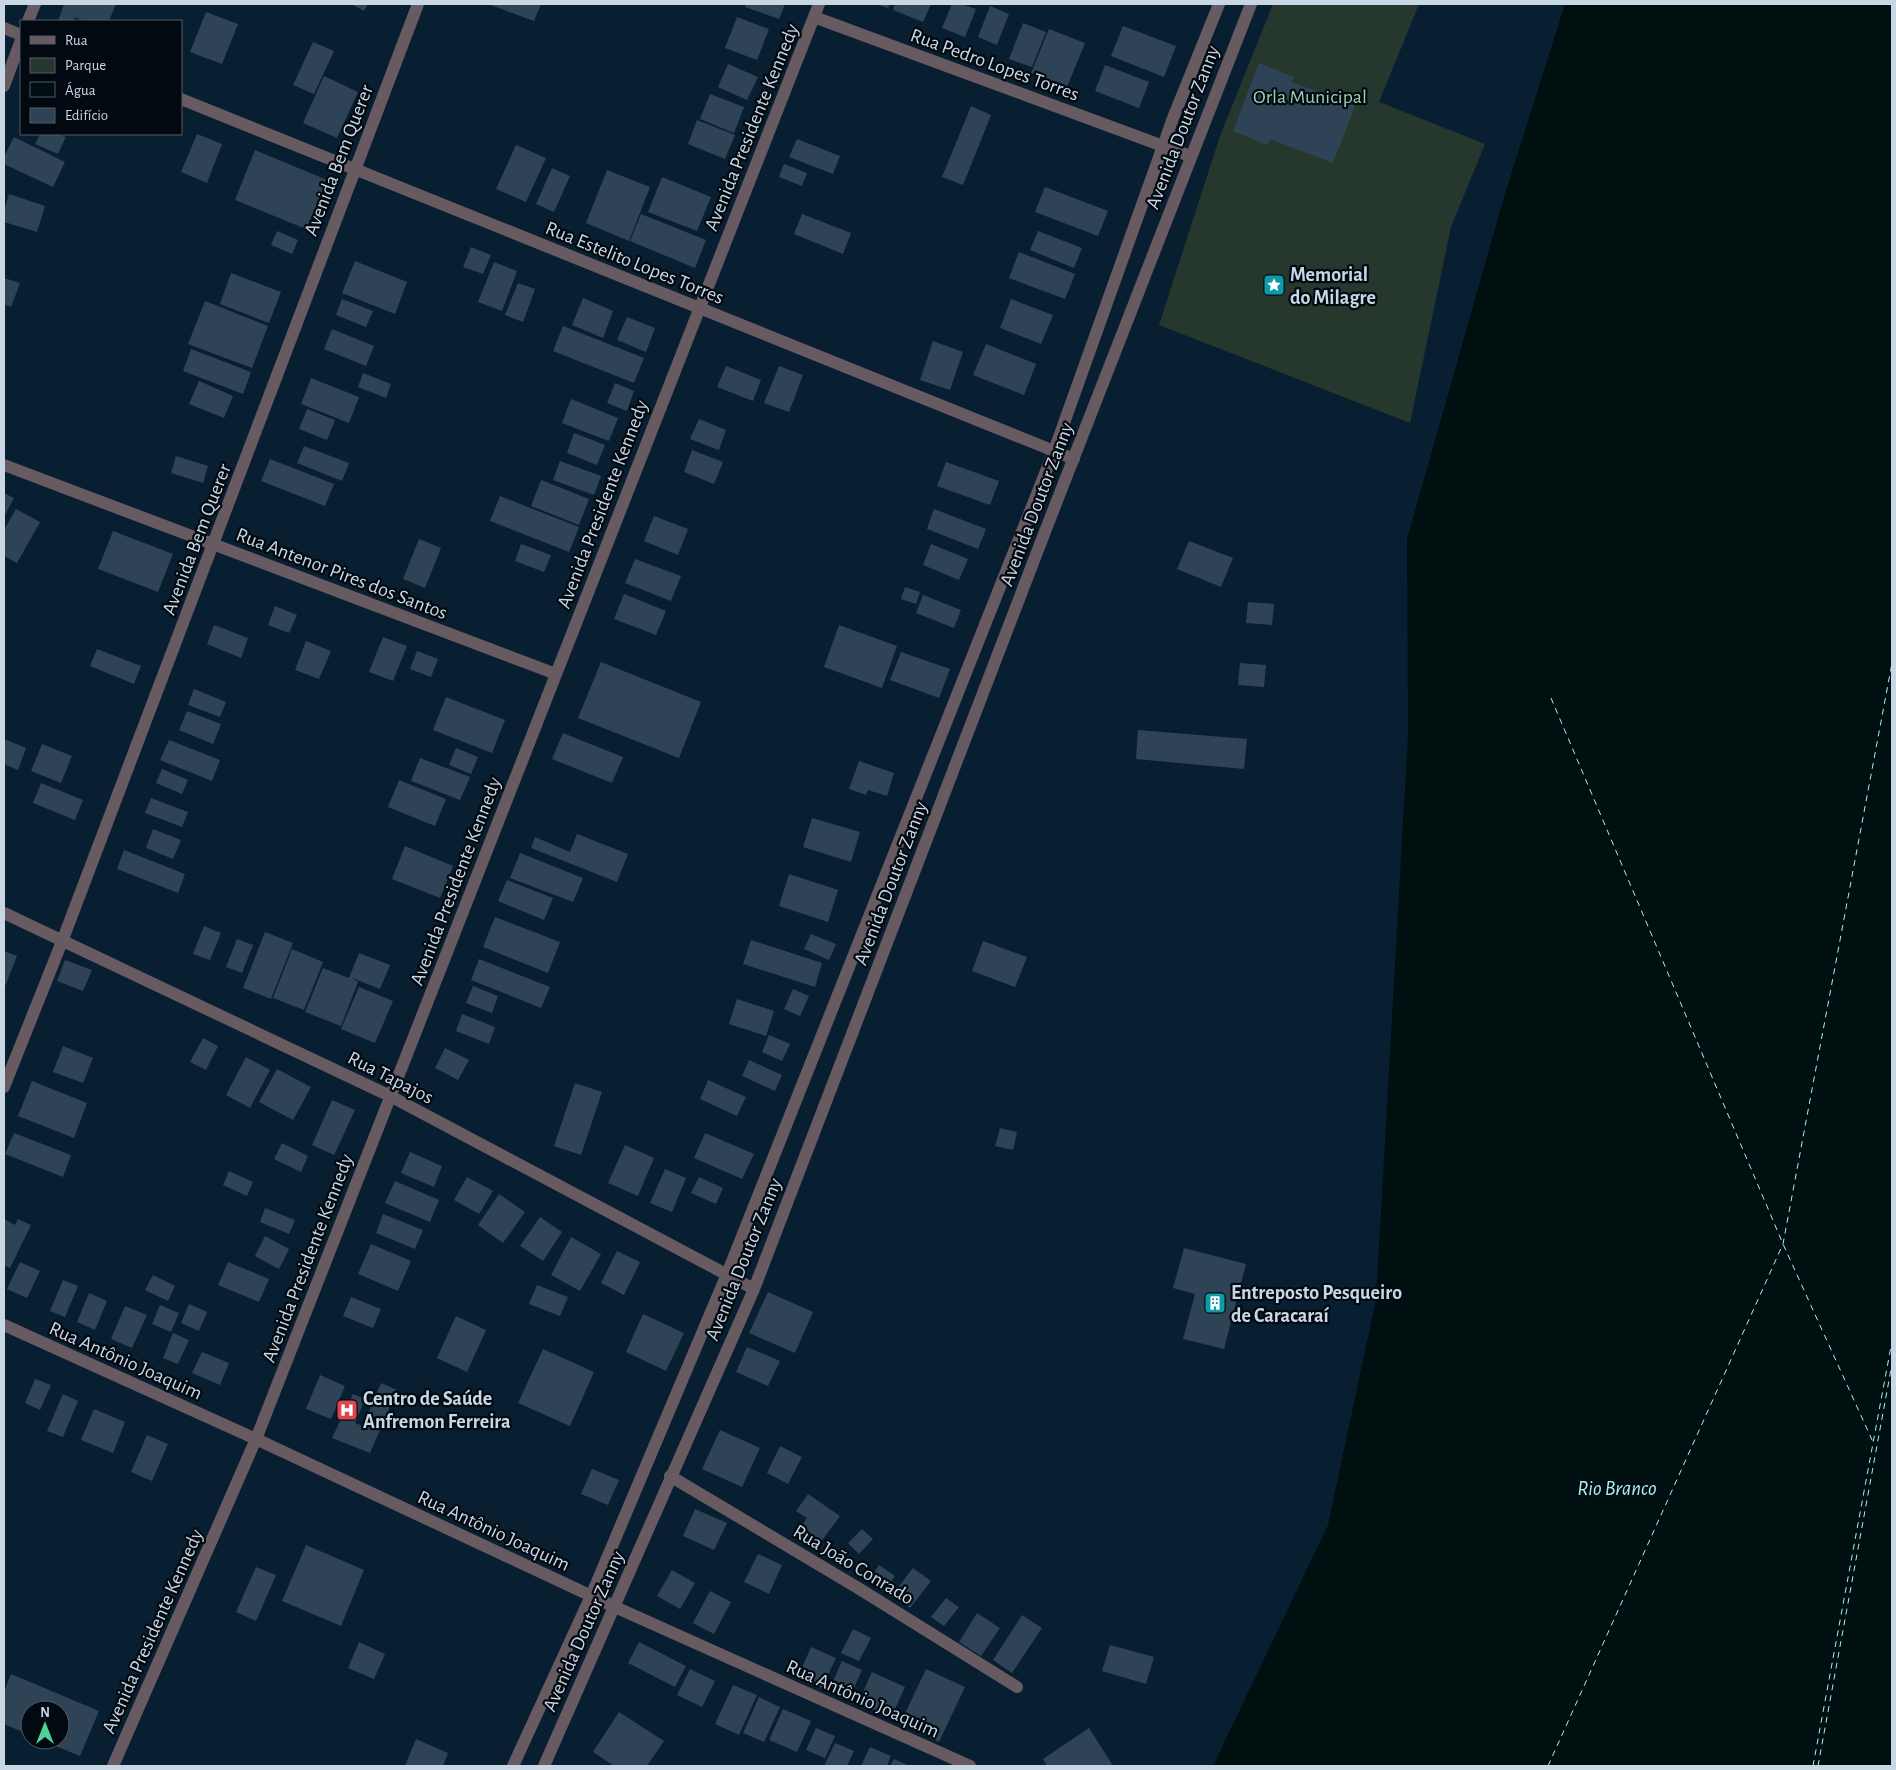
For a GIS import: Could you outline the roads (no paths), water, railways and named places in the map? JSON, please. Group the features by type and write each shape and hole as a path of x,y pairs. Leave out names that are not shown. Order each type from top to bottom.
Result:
{"street":[{"path":"28,20 35,4"},
{"name":"Avenida Bem Querer","path":"4,1087 63,939 214,544 354,169 418,4"},
{"name":"Avenida Presidente Kennedy","path":"113,1766 256,1439 819,4"},
{"name":"Avenida Doutor Zanny","path":"513,1766 591,1596 727,1274 1054,451 1163,146 1219,4"},
{"name":"Avenida Doutor Zanny","path":"544,1766 754,1288 1190,156 1251,4"},
{"name":"Rua Pedro Lopes Torres","path":"814,18 1190,156"},
{"path":"4,28 20,35"},
{"path":"4,86 20,43"},
{"name":"Rua Estelito Lopes Torres","path":"182,100 1074,459"},
{"name":"Rua Antenor Pires dos Santos","path":"4,465 556,674"},
{"name":"Rua Tapajos","path":"4,913 63,939 390,1096 754,1288"},
{"name":"Rua Antônio Joaquim","path":"4,1325 256,1439 615,1607 970,1766"},
{"name":"Rua João Conrado","path":"670,1476 858,1588 1017,1687"}],"water":[{"name":"Rio Branco","path":"1565,4 1892,4 1892,1766 1213,1766 1328,1525 1376,1299 1408,734 1407,539 1504,197"}],"place":[{"name":"Memorial do Milagre","path":"1274,285"},
{"name":"Entreposto Pesqueiro de Caracaraí","path":"1215,1303"},
{"name":"Centro de Saúde Anfremon Ferreira","path":"347,1410"}],"park label":[{"name":"Orla Municipal","path":"1310,96"}]}
